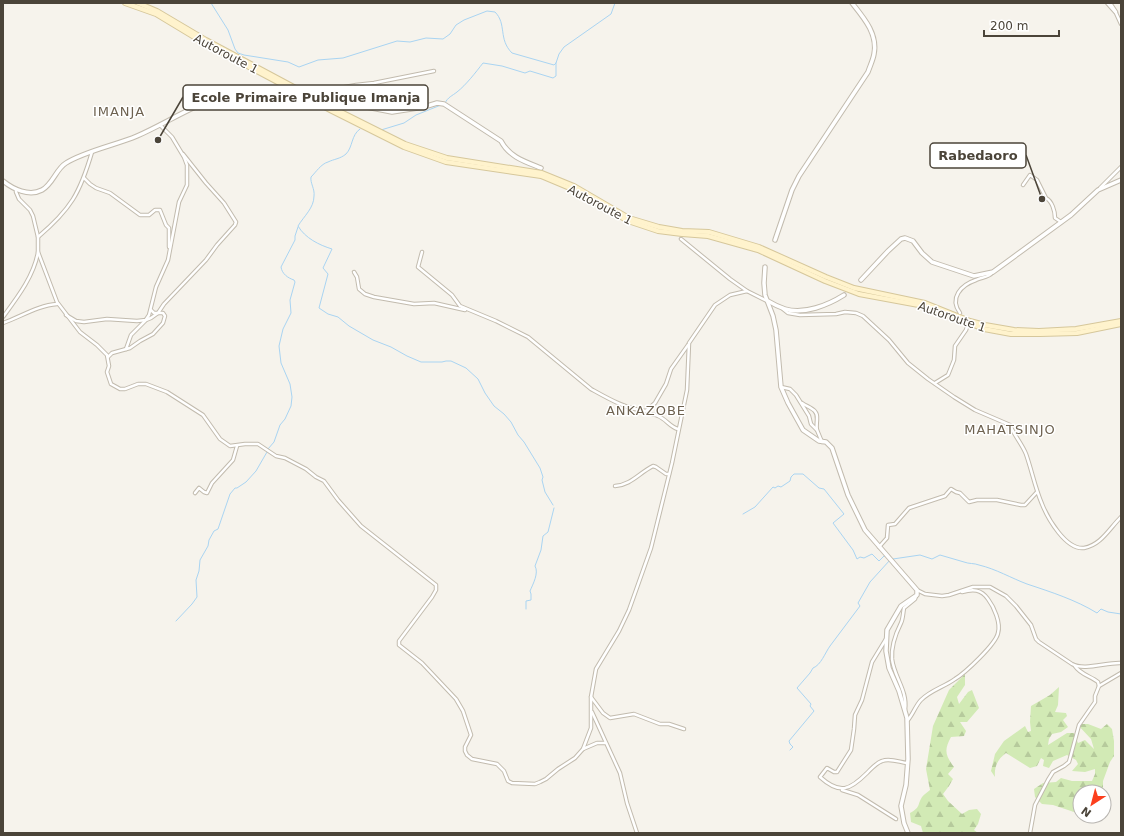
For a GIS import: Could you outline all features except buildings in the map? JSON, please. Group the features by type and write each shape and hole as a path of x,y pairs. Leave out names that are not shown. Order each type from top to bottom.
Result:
{"main road":[{"name":"Autoroute 1","path":"126,3 156,14 204,43 332,111 404,147 446,162 541,176 572,189 628,221 658,231 708,236 758,250 825,281 859,294 924,306 984,329 1011,334 1077,333 1121,324"},
{"name":"Autoroute 1","path":"138,3 157,11 206,40 333,108 405,144 447,158 542,173 574,186 629,218 658,227 682,231 709,232 759,247 854,288 925,303 985,326 1014,330 1039,331 1076,329 1121,321"}],"street":[{"path":"775,240 792,190 799,176 868,72 874,54 872,34 868,23 852,3"},
{"path":"1107,3 1116,13"},
{"path":"1110,3 1121,24"},
{"path":"434,71 318,92 317,94 321,98 392,112 424,107 437,103 444,104 494,136 501,142 506,151 541,168"},
{"path":"3,181 16,190 31,193 42,191 49,185 60,167 66,163 139,135 201,105 247,92 296,94"},
{"path":"126,349 131,335 146,320 158,313 164,304 206,260 236,222 224,203 183,154 172,137 160,125"},
{"path":"38,237 64,214 76,197 92,152"},
{"path":"146,320 151,310 156,287 168,260 179,202 187,185 187,165 183,154"},
{"path":"960,313 955,304 955,298 968,284 989,276 1062,222 1121,167"},
{"path":"1023,185 1030,175 1037,180 1046,198 1049,199 1055,211 1056,218 1062,222"},
{"path":"84,178 96,188 110,193 140,215 145,215 155,210 160,210 166,225 169,228 170,250"},
{"path":"1098,190 1121,180"},
{"path":"3,317 23,288 33,268 38,252 38,237 33,216 19,199 16,190"},
{"path":"861,280 892,247 901,239 905,238 913,241 922,253 932,262 974,276 993,272"},
{"path":"681,239 747,291 786,310 812,309 822,306 844,295"},
{"path":"38,252 58,304 80,332 107,355 107,372 111,384 120,389 125,389 138,384 146,384 163,390 203,415 224,443 232,447 245,444 258,444 276,456 285,458 306,469 316,477 323,480 346,510 361,526 436,585 436,590 432,597 398,643 422,663 456,699 463,711 471,735 465,751 470,758 496,764 504,771 508,782 512,784 535,784 546,779 558,769 576,758 583,749 591,728 591,697 596,669 619,630 634,600 642,572 652,548 670,474 687,390 689,342"},
{"path":"422,252 418,266 452,295 460,306 496,321 528,337 591,389 603,396 626,407 646,411 649,414 660,417 672,427 678,429"},
{"path":"765,268 764,283 776,330 781,387 803,430 822,442 826,442 832,448 853,506 868,535 891,559 917,590 925,594 942,596 978,590 990,601 998,621 999,628 997,637 966,671 921,700 907,721"},
{"path":"354,272 357,277 359,289 370,296 414,304 434,303 466,309"},
{"path":"646,411 655,403 666,384 672,369 715,305 730,295 747,291"},
{"path":"3,323 52,304 58,304"},
{"path":"779,307 788,313 800,315 836,314 845,312 856,313 863,316 889,340 908,363 954,398 975,410 1010,425 1012,432 1025,453 1037,492 1046,512 1056,529 1076,548 1084,548 1097,544 1121,518"},
{"path":"108,358 112,353 130,348 158,330 165,318 163,313 154,313 151,310"},
{"path":"66,315 76,321 84,322 107,319 125,321 146,320"},
{"path":"934,382 948,375 954,360 955,346 967,327"},
{"path":"781,387 790,389 809,416 810,424 817,430"},
{"path":"800,402 816,412 818,418 816,425 822,442"},
{"path":"195,492 199,488 207,493 212,483 233,460 238,446"},
{"path":"615,486 630,482 653,466 666,474 670,474"},
{"path":"879,546 887,538 888,525 895,524 907,509 945,496 951,489 960,493 969,502 977,500 997,500 1021,505 1025,505 1037,492"},
{"path":"957,593 973,587 990,587 996,589 1016,606 1031,625 1036,639 1039,642 1074,666 1084,675 1096,681 1099,686"},
{"path":"905,710 905,697 893,664 892,651 895,635 901,622 904,608 915,599 917,590"},
{"path":"908,833 900,806 906,785 907,721 899,691 889,668 886,651 887,630 900,606 917,595"},
{"path":"887,639 872,662 862,700 855,715 851,750 837,772 827,768 820,777 840,790 858,795 896,819"},
{"path":"1074,666 1087,666 1114,662 1121,663"},
{"path":"1030,833 1036,802 1053,772 1069,762 1079,725 1094,705 1099,686 1121,673"},
{"path":"591,697 603,713 610,718 634,714 660,724 669,724 684,729"},
{"path":"591,711 620,773 627,803 637,833"},
{"path":"583,749 597,743 606,744"},
{"path":"840,790 852,787 873,766 883,761 890,760 907,763"}],"green space":[{"path":"965,674 965,685 957,697 959,704 968,692 972,690 979,708 967,722 960,722 966,731 964,736 951,737 947,745 947,756 954,767 948,774 953,779 943,794 962,814 969,810 977,809 981,814 978,824 974,830 978,833 923,833 921,826 911,822 910,813 917,807 922,797 930,790 926,769 933,726 949,690"},
{"path":"1059,687 1058,705 1055,712 1066,713 1067,716 1063,720 1068,727 1061,732 1052,734 1048,745 1067,733 1074,733 1078,743 1085,740 1094,749 1091,739 1077,724 1088,724 1101,729 1107,724 1112,729 1114,756 1110,762 1103,784 1072,784 1072,811 1053,805 1042,804 1035,797 1034,789 1043,783 1056,782 1061,778 1072,781 1092,781 1095,774 1095,769 1085,772 1072,771 1078,764 1076,760 1067,755 1053,761 1049,768 1043,766 1044,760 1041,758 1037,766 1030,768 1006,753 997,763 995,777 991,771 995,754 1004,741 1025,726 1028,732 1031,731 1031,706 1050,695"}],"waterway":[{"path":"211,3 228,30 238,53 288,62 299,67 318,60 343,58 397,41 410,42 426,38 443,39 450,34 456,25 464,20 487,11 495,12 499,17 505,42 512,53 554,65 564,47 611,14 615,3"},
{"path":"445,103 464,86 483,63 502,66 525,73 530,71 553,78 556,76 556,63"},
{"path":"381,130 404,123 416,115 441,105"},
{"path":"360,129 355,134 346,154 323,164 311,177 314,200 311,208 298,226 304,234 332,249 323,268 328,274 319,308 328,314 338,317 349,326 373,340 421,362 451,361 466,368 478,379 494,406 511,422 518,435 524,442 540,468 545,492 553,505"},
{"path":"268,449 274,442 280,425 285,419 291,406 292,397 290,384 281,363 279,346 283,329 291,313 290,300 295,282 284,274 281,267 295,240 298,227"},
{"path":"176,621 197,597 196,580 200,560 214,531 218,529 230,494 235,488 246,482 256,471 267,452"},
{"path":"743,514 755,507 773,487 781,487 790,481 794,474 803,474 819,488 824,489 844,514 833,523 853,550 857,559 860,557 864,558 872,554 879,561 886,556"},
{"path":"526,609 526,601 531,600 530,591 536,575 535,566 541,550 543,536 548,532 554,508"},
{"path":"893,559 920,555 932,559 940,555 991,569 1072,600 1097,613 1101,609 1108,612 1121,614"},
{"path":"790,750 793,747 789,741 814,711 810,706 811,704 797,688 813,668 821,662 830,646 860,606 858,603 870,582 890,560"}],"place":[{"name":"Ecole Primaire Publique Imanja","path":"158,140"},
{"name":"Rabedaoro","path":"1042,199"}],"district":[{"name":"IMANJA","path":"119,111"},
{"name":"ANKAZOBE","path":"646,410"},
{"name":"MAHATSINJO","path":"1010,429"}]}
